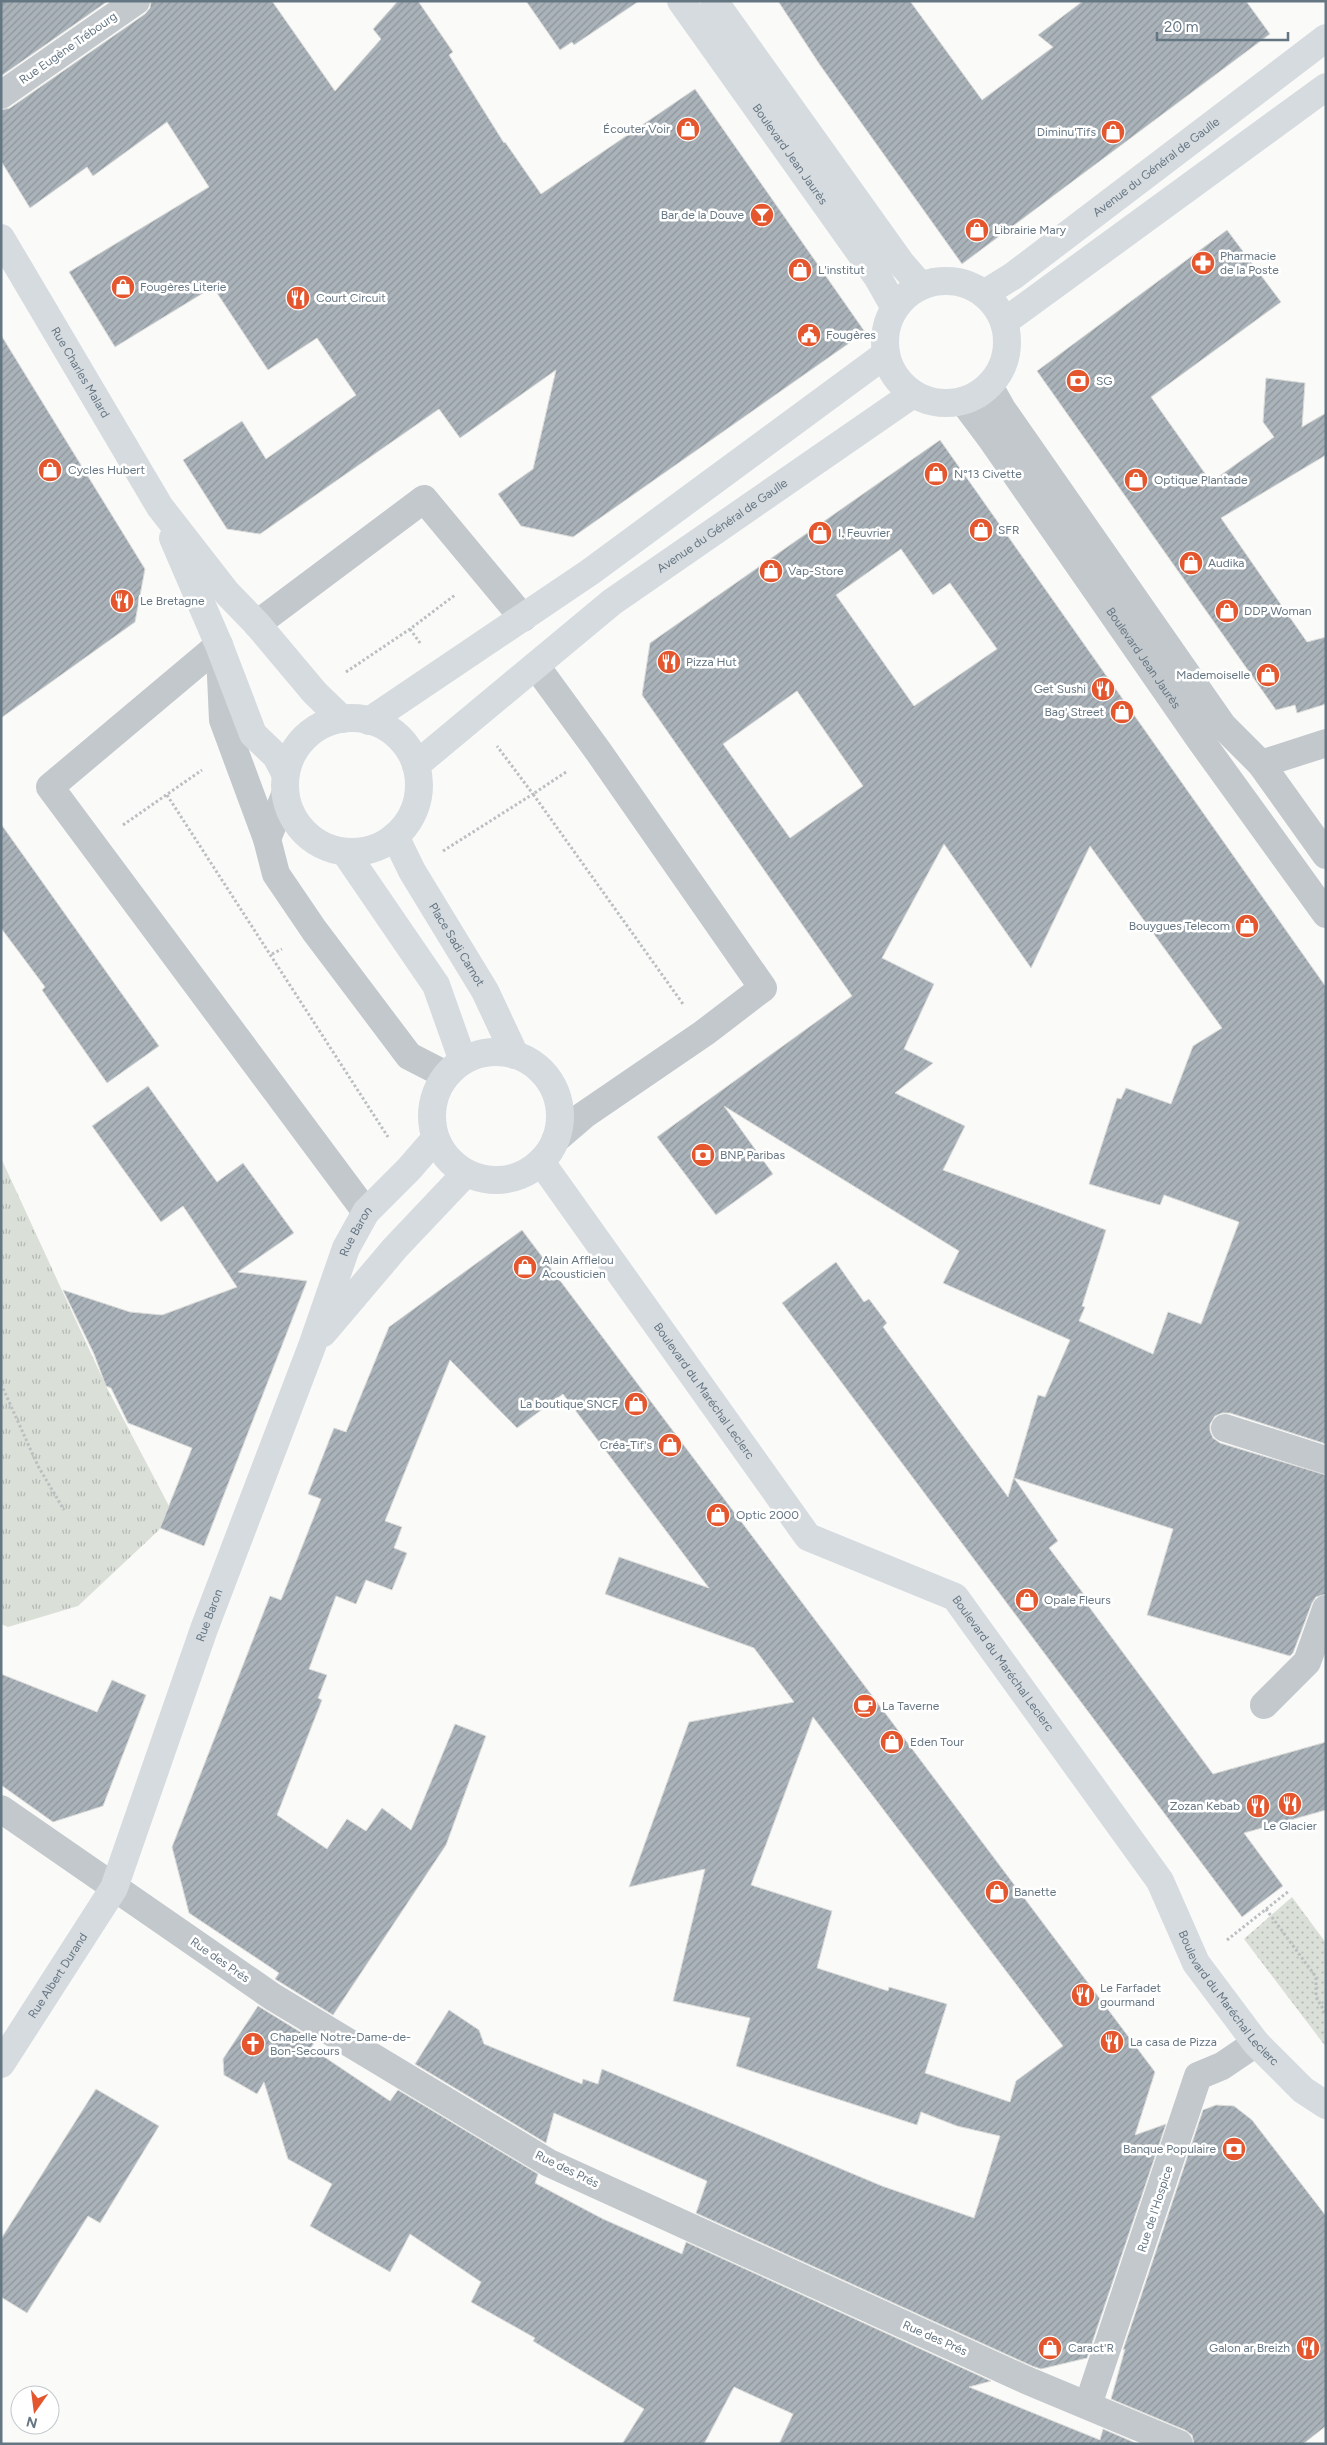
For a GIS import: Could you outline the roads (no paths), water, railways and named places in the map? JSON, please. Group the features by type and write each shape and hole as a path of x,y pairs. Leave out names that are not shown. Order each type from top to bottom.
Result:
{"main road":[{"path":"714,1 901,263 921,286"},
{"name":"Boulevard Jean Jaurès","path":"691,6 878,278 895,308"},
{"name":"Avenue du Général de Gaulle","path":"984,294 1013,276 1326,38"},
{"path":"1004,322 1326,87"},
{"name":"Rue Charles Malard","path":"1,238 160,507 227,593 257,624"},
{"path":"937,281 954,282 970,286 984,294 996,306 1004,322 1007,339 1006,356 1000,372 989,386 977,396 963,401 946,404 929,401 914,394 896,377 886,354 885,338 888,322 895,308 907,295 921,286 937,281"},
{"path":"369,721 590,572 886,354"},
{"name":"Avenue du Général de Gaulle","path":"536,666 612,602 914,394"},
{"name":"Rue Charles Malard","path":"160,507 196,596 219,645"},
{"path":"257,624 315,693 342,719"},
{"path":"219,645 253,734 276,756 292,816 305,834 323,846 345,852 362,852 380,846 394,836 408,822 416,804 419,785 416,765 406,745 390,730 356,718 322,724 305,737 292,753 285,784"},
{"path":"416,765 536,666"},
{"name":"Place Sadi Carnot","path":"394,836 412,871 485,991 515,1055"},
{"path":"345,852 436,985 454,1068"},
{"path":"497,1052 515,1055 534,1064 549,1079 558,1098 560,1119 556,1139 541,1162 525,1174 505,1180 485,1180 466,1173 453,1165 442,1153 435,1139 431,1122 432,1105 437,1089 454,1068 479,1054 497,1052"},
{"name":"Rue Baron","path":"114,1888 204,1628 312,1346 346,1248 366,1212 409,1170 435,1139"},
{"name":"Boulevard du Maréchal Leclerc","path":"541,1162 808,1537 955,1598 1160,1881 1196,1963 1256,2042 1303,2090 1326,2105"},
{"name":"Rue Baron","path":"312,1346 395,1248 466,1173"},
{"name":"Rue Albert Durand","path":"1,2064 114,1888"}],"street":[{"name":"Rue Eugène Trébourg","path":"1,95 136,1"},
{"path":"989,386 1002,409 1223,726 1261,764 1326,855"},
{"name":"Boulevard Jean Jaurès","path":"963,401 1201,741 1326,914"},
{"path":"257,624 424,499 523,618"},
{"path":"219,645 223,720 267,839 276,874 314,930 409,1056 454,1068"},
{"path":"219,645 50,787 366,1212"},
{"path":"536,666 598,751 763,988 704,1033 584,1115 556,1139"},
{"path":"1261,764 1282,755 1326,743"},
{"path":"267,839 285,784"},
{"path":"1225,1428 1326,1460"},
{"path":"1264,1704 1307,1662 1326,1609"},
{"name":"Rue des Prés","path":"1,1809 273,1997 549,2162 1026,2380 1179,2444"},
{"name":"Rue de l'Hospice","path":"1088,2405 1198,2076 1222,2066 1256,2042"}],"place":[{"name":"Écouter Voir","path":"688,129"},
{"name":"Diminu'Tifs","path":"1113,132"},
{"name":"Bar de la Douve","path":"762,215"},
{"name":"Librairie Mary","path":"977,230"},
{"name":"Pharmacie de la Poste","path":"1203,263"},
{"name":"L'institut","path":"800,270"},
{"name":"Fougères Literie","path":"123,287"},
{"name":"Court Circuit","path":"298,298"},
{"name":"Fougères","path":"809,335"},
{"name":"SG","path":"1078,381"},
{"name":"Cycles Hubert","path":"50,470"},
{"name":"N°13 Civette","path":"936,474"},
{"name":"Optique Plantade","path":"1136,480"},
{"name":"SFR","path":"981,530"},
{"name":"I. Feuvrier","path":"820,533"},
{"name":"Audika","path":"1191,563"},
{"name":"Vap-Store","path":"771,571"},
{"name":"Le Bretagne","path":"122,601"},
{"name":"DDP Woman","path":"1227,611"},
{"name":"Pizza Hut","path":"669,662"},
{"name":"Mademoiselle","path":"1268,675"},
{"name":"Get Sushi","path":"1103,689"},
{"name":"Bag' Street","path":"1122,712"},
{"name":"Bouygues Telecom","path":"1247,926"},
{"name":"BNP Paribas","path":"703,1155"},
{"name":"Alain Afflelou Acousticien","path":"525,1267"},
{"name":"La boutique SNCF","path":"636,1404"},
{"name":"Créa-Tif's","path":"670,1445"},
{"name":"Optic 2000","path":"718,1515"},
{"name":"Opale Fleurs","path":"1027,1600"},
{"name":"La Taverne","path":"865,1706"},
{"name":"Eden Tour","path":"892,1742"},
{"name":"Le Glacier","path":"1290,1804"},
{"name":"Zozan Kebab","path":"1258,1806"},
{"name":"Banette","path":"997,1892"},
{"name":"Le Farfadet gourmand","path":"1083,1995"},
{"name":"La casa de Pizza","path":"1112,2042"},
{"name":"Chapelle Notre-Dame-de- Bon-Secours","path":"253,2044"},
{"name":"Banque Populaire","path":"1234,2149"},
{"name":"Caract'R","path":"1050,2348"},
{"name":"Galon ar Breizh","path":"1308,2348"}]}
